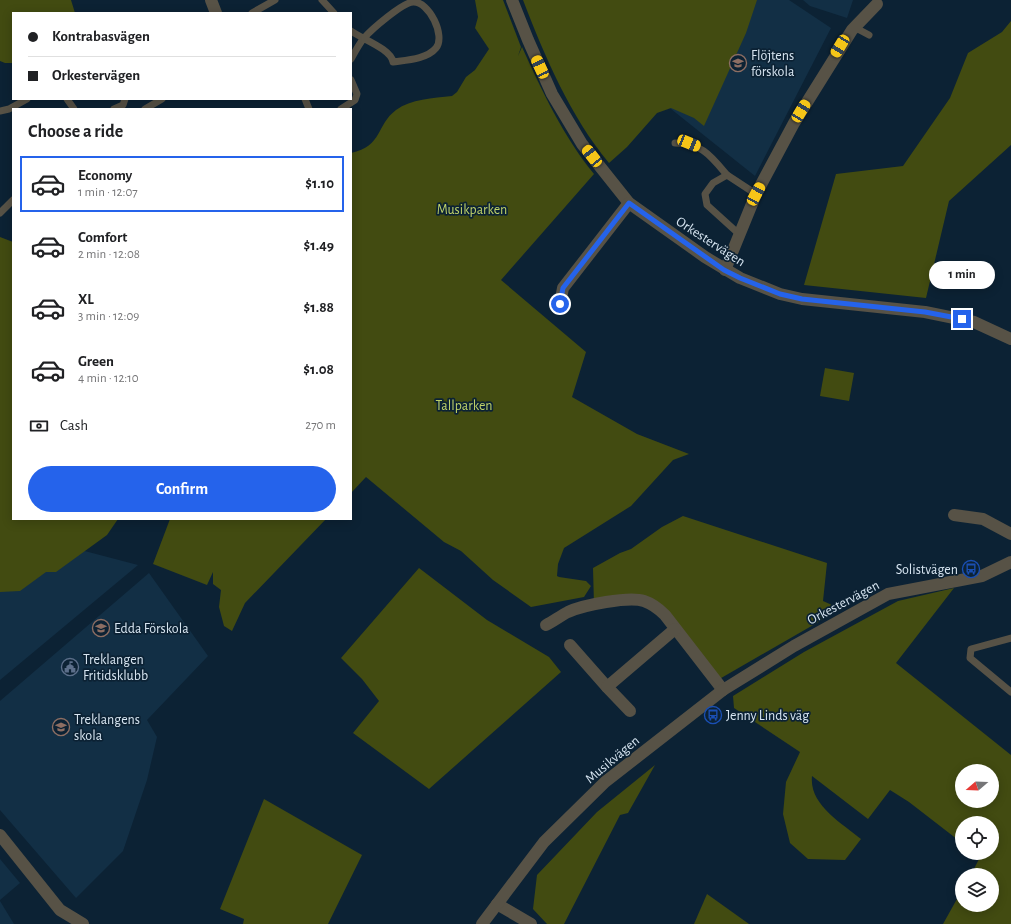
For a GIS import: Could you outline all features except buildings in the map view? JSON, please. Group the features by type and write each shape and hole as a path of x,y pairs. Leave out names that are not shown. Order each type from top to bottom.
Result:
{"street":[{"path":"211,0 216,12"},
{"name":"Orkestervägen","path":"512,0 552,94 582,144 629,203 724,270 780,294 802,299 925,312 974,322 1011,339"},
{"path":"724,270 756,194 794,123 854,27 878,4"},
{"path":"560,304 563,288 629,203"},
{"path":"954,515 983,519 1011,534"},
{"name":"Orkestervägen","path":"723,690 794,646 888,594 982,576 1011,562"},
{"path":"546,625 568,612 594,605 639,600 657,607 723,690"},
{"path":"607,687 675,629"},
{"name":"Musikvägen","path":"570,645 630,711"},
{"name":"Musikvägen","path":"482,924 544,842 605,782 723,690"},
{"path":"0,835 60,910 83,924"},
{"path":"496,904 529,923"}],"lane":[{"path":"254,12 274,0"},
{"path":"322,0 333,12"},
{"path":"352,32 364,39 388,52 393,57 393,62 421,56 436,49 440,43 439,34 429,11 422,3 413,2 396,11 364,39 352,57"},
{"path":"854,27 869,35"},
{"path":"343,108 355,100 357,94 352,82"},
{"path":"0,111 9,109 25,100"},
{"path":"116,108 122,105 124,100"},
{"path":"148,108 160,100"},
{"path":"675,143 689,143 703,149 728,175 756,194"},
{"path":"728,175 713,183 705,194 705,200 707,205 739,234"},
{"path":"0,213 12,201"},
{"path":"1011,638 971,649 970,658 1011,692"}],"shaded area":[{"name":"Flöjtens förskola","path":"673,0 789,0 831,28 755,176 656,97"},
{"path":"803,0 853,0 847,18 810,6"},
{"path":"35,538 138,565 0,680 0,568"},
{"path":"149,573 208,656 147,720 157,737 147,780 123,851 76,898 0,810 0,701"},
{"path":"0,859 20,883 0,900"},
{"path":"0,901 14,924 0,924"}],"green space":[{"path":"0,0 71,0 75,12 12,12 12,63 0,61"},
{"path":"475,0 503,0 521,47 518,56 522,47 545,96 563,129 594,174 501,280 586,352 572,397 637,434 689,454 673,460 631,506 564,548 558,564 557,576 586,581 591,586 584,597 531,607 493,580 461,551 444,542 366,477 352,492 352,153 361,150 369,145 390,116 402,106 415,101 430,98 452,96 457,92 466,77 475,70 489,49 475,28 478,17"},
{"path":"523,0 757,0 746,33 704,126 694,118 671,108 657,113 627,147 609,163 582,126 570,106 540,43"},
{"path":"1011,21 1011,145 949,201 926,298 804,285 836,174 903,166 950,98 968,53 1002,32"},
{"path":"0,237 12,242 12,520 117,520 107,535 56,572 46,572 20,591 0,592"},
{"path":"825,368 854,373 849,401 820,396"},
{"path":"683,516 827,563 823,601 841,609 716,681 646,601 594,605 593,568 620,553 631,549 662,527"},
{"path":"170,520 325,520 245,603 232,631 224,626 219,607 221,590 213,584 213,572 207,585 153,564"},
{"path":"419,568 487,620 549,657 561,672 429,789 353,733 379,701 362,679 341,658"},
{"path":"954,588 896,663 1011,755 1011,924 943,924 955,903 955,912 999,912 999,868 974,868 978,860 999,860 999,816 955,816 955,838 909,802 890,790 868,819 812,776 812,786 821,804 836,820 861,839 845,860 808,859 790,843 783,814 786,782 800,752 734,708 733,696 804,652 898,601"},
{"path":"655,765 628,813 620,815 564,924 547,924 533,909 537,875 597,812"},
{"path":"264,799 362,855 328,924 243,924 244,919 220,909"},
{"path":"707,894 749,924 694,924"}],"place":[{"name":"Flöjtens förskola","path":"738,63"},
{"name":"Solistvägen","path":"971,569"},
{"name":"Edda Förskola","path":"101,628"},
{"name":"Treklangen Fritidsklubb","path":"70,667"},
{"name":"Jenny Linds väg","path":"713,715"},
{"name":"Treklangens skola","path":"61,727"}],"route":[{"path":"560,304 563,288 629,203 724,270 780,294 802,299 925,312 962,319"}],"park label":[{"name":"Musikparken","path":"472,209"},
{"name":"Tallparken","path":"464,405"}]}
